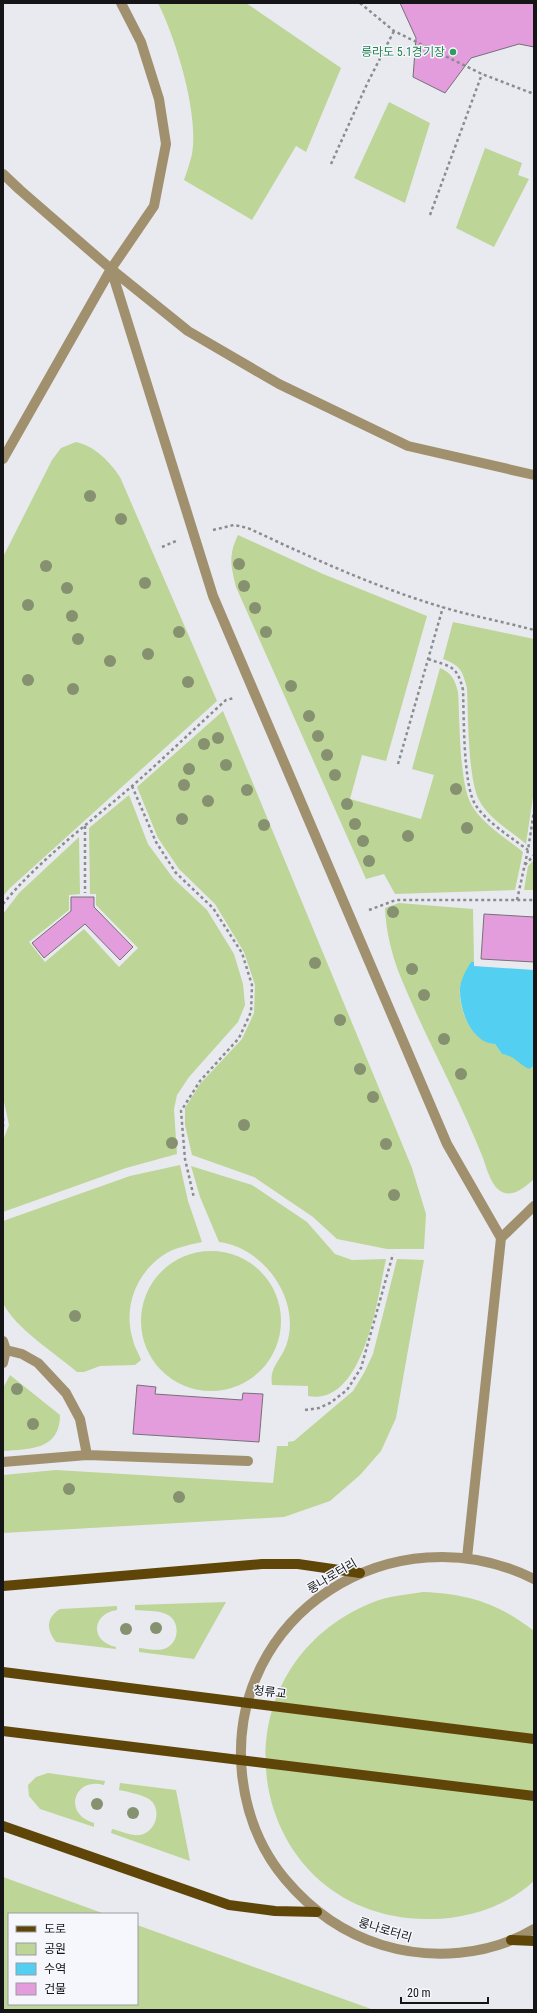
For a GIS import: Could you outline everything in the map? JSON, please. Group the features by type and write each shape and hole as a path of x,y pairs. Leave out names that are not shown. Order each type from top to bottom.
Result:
{"main road":[{"path":"3,1586 262,1564 298,1564 360,1573"},
{"name":"청류교","path":"3,1672 534,1739"},
{"path":"3,1731 534,1796"},
{"path":"3,1826 229,1905 275,1911 317,1912"},
{"path":"511,1940 534,1941"}],"street":[{"path":"3,459 111,269 154,206 166,144 159,99 141,42 121,3"},
{"path":"3,174 111,269 188,331 279,384 408,446 534,475"},
{"path":"111,269 213,596 447,1144 501,1238"},
{"path":"466,1558 501,1238 534,1206"},
{"path":"3,1363 4,1346 38,1362 66,1393 80,1419 87,1455"},
{"path":"3,1462 87,1455 248,1461"},
{"name":"룽나로터리","path":"534,1579 499,1564 466,1558 421,1557 390,1562 360,1573 332,1588 309,1605 289,1626 276,1644 258,1675 248,1703 242,1731 241,1760 244,1789 251,1818 262,1844 277,1870 295,1892 317,1912 334,1923 358,1936 390,1947 410,1952 430,1953 465,1952 511,1940 534,1930"}],"path":[{"path":"360,3 394,31 482,74 534,94"},
{"path":"332,164 367,84 394,31"},
{"path":"430,215 482,74"},
{"path":"162,547 194,534 234,525 248,528 342,571 443,608 534,630"},
{"path":"398,764 443,608"},
{"path":"428,659 452,668 460,677 463,690 468,781 474,803 486,817 528,850"},
{"path":"3,904 14,890 132,786 226,700 254,693"},
{"path":"132,786 156,842 176,873 213,908 242,953 252,985 251,1012 239,1038 200,1081 180,1111 185,1159 194,1198"},
{"path":"517,900 525,866 534,811"},
{"path":"85,826 85,893"},
{"path":"525,866 534,855"},
{"path":"350,917 396,900 534,900"},
{"path":"3,1118 3,1129"},
{"path":"306,1410 319,1408 330,1403 347,1390 361,1368 393,1254"}],"green space":[{"path":"158,3 246,3 341,68 306,152 296,146 252,220 184,180 192,154 193,138 189,98 179,56"},
{"path":"389,102 430,123 405,203 354,178"},
{"path":"485,148 522,163 518,175 529,179 494,247 456,228"},
{"path":"76,442 96,451 112,466 120,477 217,701 3,896 3,557 52,460 61,448"},
{"path":"238,535 323,574 427,616 386,761 362,755 350,799 421,819 434,775 412,769 440,668 444,670 452,677 458,692 462,766 467,794 471,804 480,817 523,852 515,890 395,894 384,874 366,879 236,587 231,561"},
{"path":"453,622 534,639 534,790 526,844 488,813 479,800 475,790 469,746 467,688 460,669 454,664 443,659"},
{"path":"223,711 412,1168 426,1214 424,1249 387,1249 337,1239 313,1217 254,1177 192,1155 185,1125 185,1108 200,1084 242,1039 254,1013 255,985 244,952 215,904 179,869 158,838 137,787"},
{"path":"129,795 148,844 173,878 207,910 234,954 243,984 245,1005 238,1022 189,1077 177,1095 174,1109 177,1154 126,1168 3,1212 3,1140 9,1125 3,1097 3,914 19,893 79,837 80,894 69,895 69,910 29,942 45,962 84,929 119,967 138,948 96,905 96,894 90,894 89,828"},
{"path":"534,860 534,890 524,890 528,866"},
{"path":"399,903 473,909 474,962 471,962 460,988 461,1005 464,1014 473,1031 487,1042 495,1044 502,1054 511,1055 529,1069 534,1066 534,1179 525,1187 513,1193 509,1194 500,1191 493,1184 474,1135 401,978 390,944 385,908"},
{"path":"180,1165 188,1201 202,1242 181,1247 166,1253 153,1264 138,1283 131,1305 130,1328 141,1360 135,1365 100,1366 84,1372 77,1372 26,1331 8,1312 3,1303 3,1221 130,1176"},
{"path":"191,1166 252,1185 307,1222 335,1254 352,1260 386,1259 373,1322 365,1346 355,1367 343,1384 327,1395 308,1396 308,1386 272,1385 272,1373 285,1349 290,1326 288,1309 283,1293 275,1278 264,1265 250,1254 235,1246 219,1242 200,1197"},
{"path":"218,1251 244,1259 265,1277 276,1294 280,1307 280,1335 276,1348 269,1360 255,1375 238,1386 225,1390 204,1391 178,1383 157,1365 146,1348 142,1335 141,1314 149,1288 167,1267 184,1256 197,1252"},
{"path":"397,1259 424,1260 396,1418 381,1451 360,1475 330,1501 284,1517 3,1533 3,1475 56,1470 273,1483 277,1446 288,1446 288,1442 294,1441 353,1391 364,1373 373,1354"},
{"path":"10,1375 60,1415 59,1427 55,1435 42,1445 33,1448 3,1451 3,1388"},
{"path":"423,1592 454,1595 482,1602 508,1613 534,1631 534,1881 511,1898 498,1905 470,1914 441,1919 427,1919 366,1908 318,1879 285,1837 268,1787 267,1733 283,1682 318,1637 371,1603 390,1597"},
{"path":"226,1602 194,1659 139,1652 139,1648 152,1650 164,1649 173,1642 177,1632 174,1621 171,1617 155,1611 135,1610 135,1605"},
{"path":"117,1606 117,1610 102,1617 98,1622 97,1628 98,1634 102,1640 116,1647 116,1649 56,1642 50,1633 50,1620 55,1612 60,1609"},
{"path":"48,1773 105,1781 104,1785 94,1784 85,1786 79,1791 76,1797 75,1805 78,1812 84,1818 94,1823 94,1827 40,1809 29,1796 28,1785 36,1777"},
{"path":"120,1783 176,1790 190,1861 111,1833 112,1829 140,1835 150,1830 156,1820 156,1808 153,1803 149,1799 142,1796 119,1790"},
{"path":"3,1877 102,1913 8,1913 8,2005 138,2005 138,1925 374,2010 3,2010"}],"water":[{"path":"471,962 474,962 474,966 534,970 534,1066 529,1069 510,1056 502,1054 495,1044 479,1038 468,1024 464,1015 460,988"}],"building":[{"name":"릉라도 5.1경기장","path":"400,3 534,3 534,47 519,44 471,58 445,93 413,77 416,38"},
{"path":"71,897 94,897 94,907 133,947 120,960 85,924 44,958 32,943 71,911"},
{"path":"484,914 534,917 534,962 481,959"},
{"path":"137,1385 156,1387 155,1394 242,1400 243,1393 263,1394 259,1442 133,1434"}],"place":[{"name":"릉라도 5.1경기장","path":"453,52"}]}
